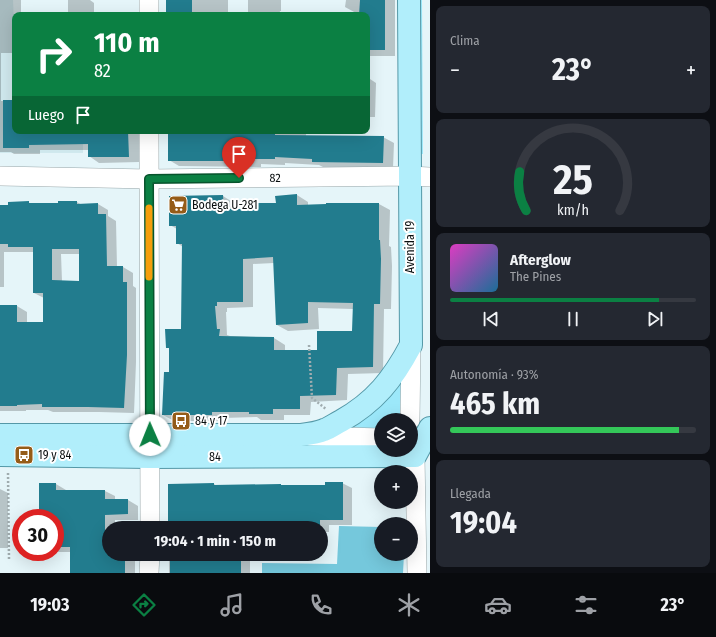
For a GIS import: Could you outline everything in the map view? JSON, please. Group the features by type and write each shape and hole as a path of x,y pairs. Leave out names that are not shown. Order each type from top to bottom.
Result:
{"main road":[{"name":"Avenida 19","path":"300,436 324,430 350,416 368,403 399,368 410,345 420,177 409,0"},
{"name":"84","path":"0,435 300,436"},
{"name":"84","path":"4,464 422,443"}],"street":[{"path":"149,0 149,12"},
{"path":"149,134 150,521"},
{"name":"82","path":"0,176 149,179 420,177"},
{"path":"410,345 410,413"},
{"path":"300,436 374,438"},
{"path":"416,573 422,443"},
{"path":"149,573 150,561"}],"path":[{"path":"310,345 312,398 328,410"},
{"path":"4,464 9,560"}],"shaded area":[{"path":"0,0 13,0 12,134 83,134 83,153 0,153"},
{"path":"417,0 422,0 423,154 418,154"},
{"path":"399,368 409,413 374,413 374,436 325,430"},
{"path":"339,526 374,527 374,561 404,561 403,573 262,573 262,563 337,564"}],"building":[{"path":"166,0 192,0 192,12 166,12"},
{"path":"360,0 385,0 385,50 370,50 370,12 359,12"},
{"path":"3,100 12,100 12,134 128,134 129,157 88,157 88,144 29,145 29,148 3,148"},
{"path":"168,134 384,136 383,163 312,162 312,159 275,157 275,159 251,159 251,161 168,161"},
{"path":"297,194 297,205 326,203 379,203 379,240 381,259 380,304 374,304 373,367 337,368 336,395 300,396 300,409 273,409 273,414 249,414 249,412 212,412 212,415 162,415 164,372 169,372 169,348 166,348 165,329 181,329 182,244 176,244 176,226 169,226 169,196 223,195 224,209 256,209 256,203 276,203 275,196","holes":["273,257 276,325 308,323 308,302 353,303 352,331 317,331 317,350 274,350 274,337 219,336 220,329 217,329 215,306 217,306 217,302 243,302 243,259"]},
{"path":"29,201 29,203 58,203 58,201 77,201 77,204 98,203 98,214 106,214 107,266 123,266 123,282 127,282 127,355 124,408 42,407 42,404 0,406 0,305 17,305 17,322 43,322 43,293 33,293 33,247 8,247 8,244 0,244 0,205 8,205 8,202","holes":["52,249 79,249 79,281 52,280"]},
{"path":"325,482 343,482 343,520 168,521 168,484 214,483 214,485 325,485"},
{"path":"39,483 56,483 56,490 105,490 105,499 128,499 128,514 105,515 105,521 102,521 102,561 125,561 125,573 70,573 70,547 64,547 64,509 39,509"},
{"path":"170,561 241,561 241,573 170,573"}],"slow traffic":[{"path":"149,208 149,277"}],"place":[{"name":"Bodega U-281","path":"178,205"},
{"name":"84 y 17","path":"181,421"},
{"name":"19 y 84","path":"24,455"}],"route":[{"path":"150,435 149,179 239,178"}]}
